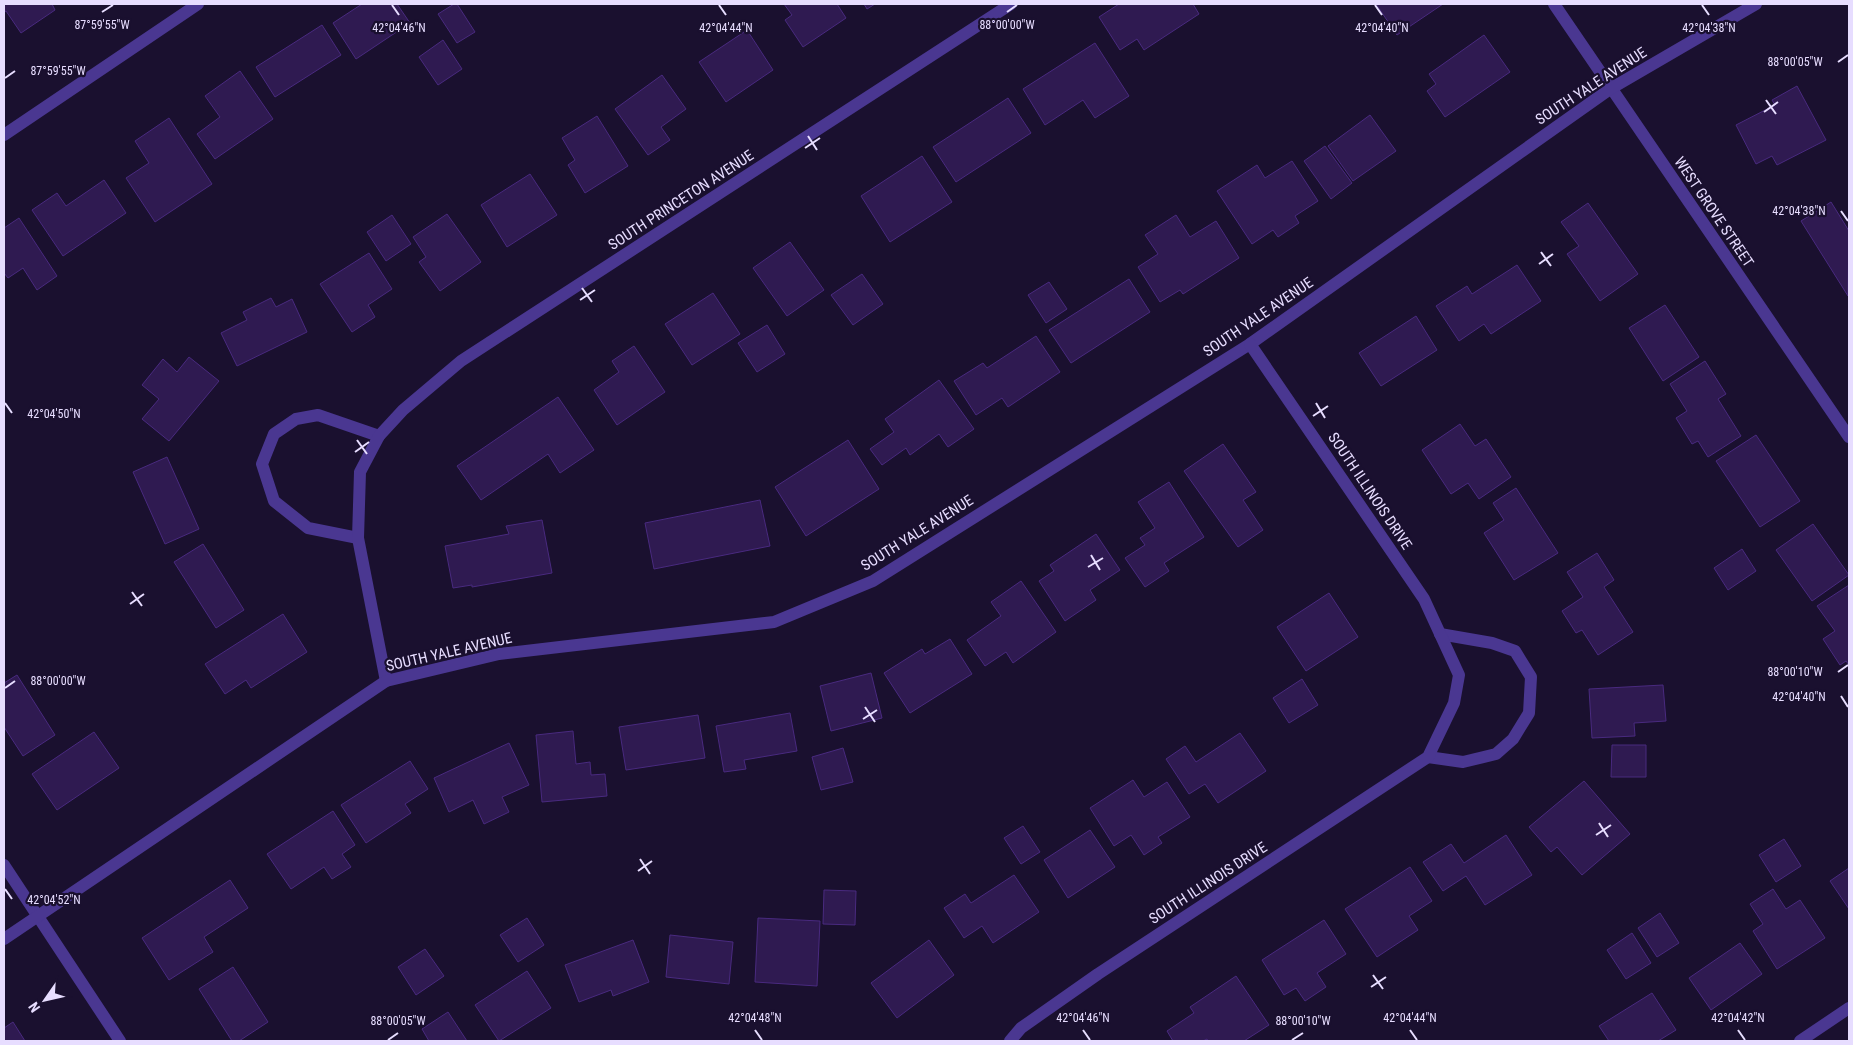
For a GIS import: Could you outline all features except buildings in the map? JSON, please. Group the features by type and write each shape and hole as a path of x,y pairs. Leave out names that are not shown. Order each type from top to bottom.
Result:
{"street":[{"path":"4,135 198,4"},
{"name":"SOUTH PRINCETON AVENUE","path":"386,681 358,538 360,472 379,436 403,410 461,361 1011,4"},
{"name":"WEST GROVE STREET","path":"1554,4 1610,89 1849,437"},
{"name":"SOUTH YALE AVENUE","path":"4,939 386,681 500,654 774,622 873,581 1250,344 1610,89 1756,4"},
{"name":"SOUTH ILLINOIS DRIVE","path":"1010,1041 1021,1028 1098,974 1428,757 1454,703 1459,675 1424,599 1250,344"},
{"path":"358,538 308,528 274,501 262,464 274,434 296,419 318,415 379,436"},
{"path":"1428,757 1463,762 1496,754 1513,740 1530,713 1531,677 1515,651 1492,643 1440,634"},
{"path":"4,865 120,1041"},
{"path":"1800,1041 1849,1008"}]}
